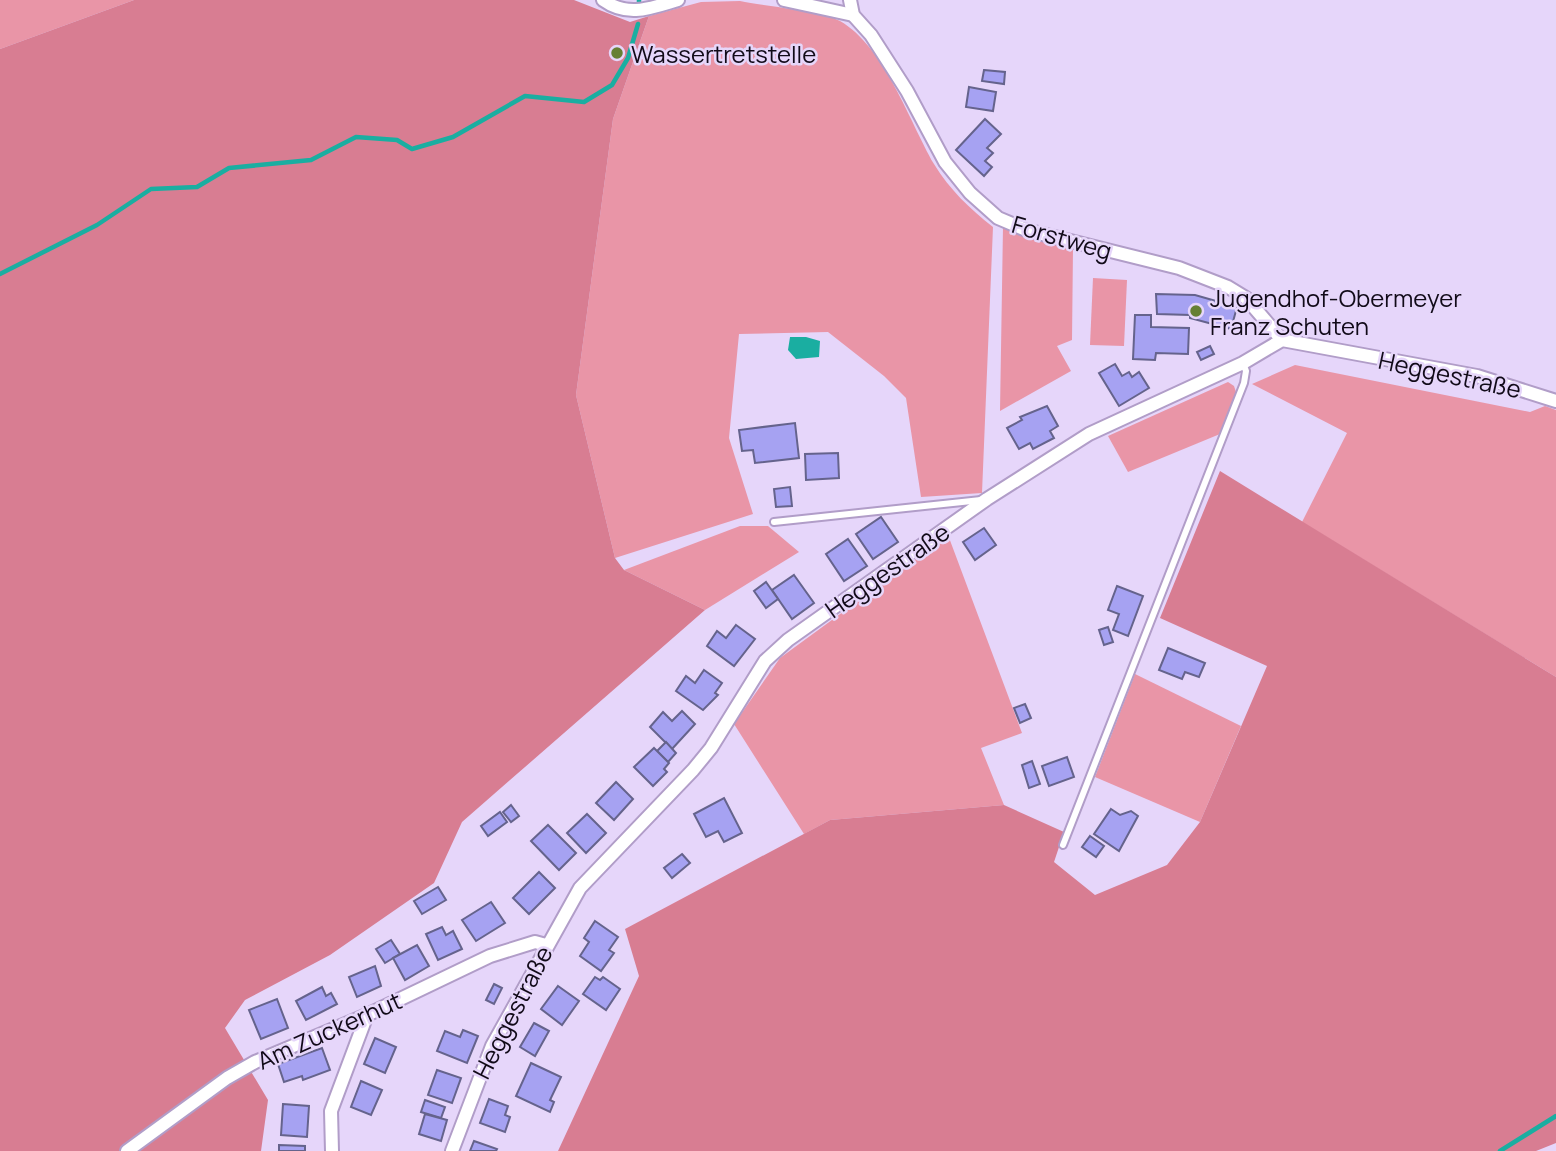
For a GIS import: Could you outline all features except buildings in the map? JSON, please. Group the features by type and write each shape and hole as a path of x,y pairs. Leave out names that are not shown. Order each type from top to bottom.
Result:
{"street":[{"path":"606,1 629,12 642,11 678,0"},
{"path":"784,0 853,15"},
{"name":"Forstweg","path":"850,0 853,15 871,35 907,91 945,162 970,193 998,218 1026,230 1179,268 1228,287 1246,298 1282,340"},
{"name":"Heggestraße","path":"452,1151 492,1046 580,888 711,748 765,661 788,640 987,499 1089,434 1243,363 1282,340 1477,376 1552,396"},
{"name":"Am Zuckerhut","path":"127,1151 227,1078 254,1062 367,1015 490,956 535,942 546,945"},
{"path":"332,1151 331,1111 367,1015"}],"lane":[{"path":"1063,845 1244,383 1246,371 1243,363"},
{"path":"774,522 987,499"}],"shaded area":[{"path":"0,0 134,0 0,49"},
{"path":"134,0 574,0 630,22 649,16 613,119 576,395 615,558 624,570 705,610 462,822 434,883 330,955 245,1000 225,1028 268,1100 261,1151 0,1151 0,49"},
{"path":"740,1 831,17 856,33 883,66 940,173 960,198 993,227 982,493 921,497 906,398 884,376 828,332 739,334 729,438 753,514 615,558 576,395 613,119 649,16 701,2"},
{"path":"1003,227 1073,248 1072,340 1057,346 1071,371 1000,411"},
{"path":"1093,278 1127,280 1124,346 1090,345"},
{"path":"790,337 806,337 820,341 819,357 796,359 788,350"},
{"path":"1295,365 1530,412 1545,406 1556,410 1556,677 1302,522 1347,433 1252,384"},
{"path":"1228,382 1234,386 1236,392 1220,434 1128,472 1108,436"},
{"path":"1220,471 1556,677 1556,1143 1536,1151 558,1151 639,976 625,929 830,820 1004,805 1064,832 1054,862 1095,895 1167,865 1200,822 1267,666 1160,618"},
{"path":"740,526 768,526 799,552 705,610 624,570"},
{"path":"948,535 1022,733 981,748 1004,805 830,820 804,834 734,724 780,658"},
{"path":"1135,674 1241,726 1200,822 1095,777"}],"waterway":[{"path":"0,274 97,225 151,189 197,187 229,168 311,160 356,137 397,140 412,149 453,137 525,96 584,102 612,85 628,58 638,24"},
{"path":"1500,1151 1556,1116"}],"place":[{"name":"Wassertretstelle","path":"617,53"},
{"name":"Jugendhof-Obermeyer Franz Schuten","path":"1196,311"}]}
